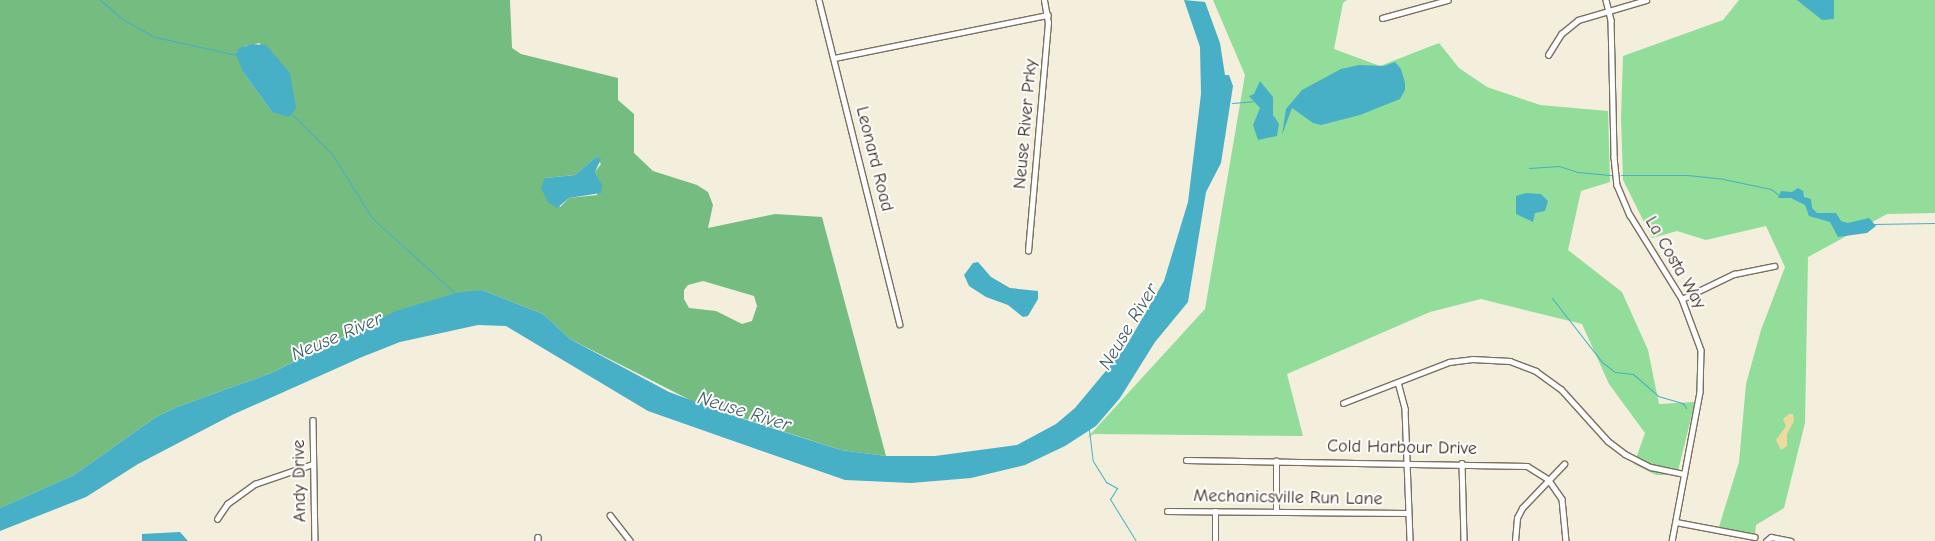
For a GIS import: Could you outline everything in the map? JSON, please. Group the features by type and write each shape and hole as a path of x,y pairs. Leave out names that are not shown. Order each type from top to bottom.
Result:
{"street":[{"name":"Leonard Road","path":"820,0 900,324"},
{"name":"Neuse River Prky","path":"1028,251 1048,15 1044,0"},
{"path":"1382,18 1448,0"},
{"name":"La Costa Way","path":"1606,0 1610,9 1617,185 1630,215 1682,299 1698,336 1702,367 1672,541"},
{"path":"1548,55 1562,34 1578,20 1610,9 1646,0"},
{"path":"834,58 1048,15"},
{"path":"1682,299 1734,274 1774,266"},
{"path":"1343,403 1466,359 1518,364 1561,389 1608,441 1625,454 1651,467 1684,474"},
{"path":"1398,382 1404,403 1410,541"},
{"name":"Andy Drive","path":"313,420 315,541"},
{"name":"Cold Harbour Drive","path":"1186,460 1406,462 1527,466 1548,479 1562,499 1566,541"},
{"path":"1276,460 1276,511"},
{"path":"1462,463 1464,541"},
{"path":"217,519 227,504 255,484 313,464"},
{"path":"1515,541 1517,518 1522,508 1564,464"},
{"name":"Mechanicsville Run Lane","path":"1167,510 1408,513"},
{"path":"1214,541 1215,511"},
{"path":"610,515 628,539 622,541"},
{"path":"1676,522 1755,537"},
{"path":"1766,539 1791,541"}],"green space":[{"path":"0,0 510,0 512,48 521,54 618,78 618,100 634,114 634,153 653,171 697,185 708,192 713,205 708,228 775,214 822,217 886,456 841,450 696,403 570,339 543,314 482,290 362,327 271,373 177,407 156,417 74,475 0,508","holes":["260,43 272,112 243,72 244,46","596,157 601,164 595,172 600,182 597,195 569,198 560,207 545,178 575,175","703,281 754,296 757,306 752,321 742,324 716,311 689,308 684,299 684,290 688,285"]},
{"path":"1213,0 1347,0 1343,3 1334,49 1380,66 1439,43 1459,68 1487,87 1540,105 1608,111 1610,182 1581,191 1568,250 1622,292 1648,350 1659,404 1695,402 1677,475 1656,475 1634,464 1645,433 1609,384 1582,324 1481,299 1430,312 1287,374 1303,436 1094,434 1087,438 1205,309 1245,75"},
{"path":"1739,0 1935,0 1935,213 1887,214 1808,257 1805,423 1784,508 1756,525 1755,535 1718,530 1739,462 1746,384 1761,330 1785,267 1766,226 1706,240 1677,231 1652,238 1623,180 1621,118 1623,56 1723,20"}],"sand":[{"path":"1789,414 1793,414 1794,421 1787,434 1787,446 1781,450 1776,440 1786,426 1783,419"}],"water":[{"path":"1184,0 1205,2 1220,43 1225,75 1229,75 1233,86 1221,163 1206,192 1188,302 1155,342 1120,398 1096,426 1065,446 1025,465 971,478 911,483 845,480 648,411 506,326 478,325 400,342 362,357 232,415 138,464 86,497 0,531 0,508 74,475 156,417 177,407 271,373 396,311 456,293 482,290 543,314 570,339 669,392 737,417 841,450 886,456 935,456 1017,445 1056,424 1075,408 1125,348 1164,281 1188,202 1201,94 1200,47"},
{"path":"1797,0 1834,0 1834,19 1822,20"},
{"path":"252,44 266,45 290,73 296,108 289,117 272,112 243,72 236,54 239,48"},
{"path":"1395,62 1401,69 1405,83 1405,90 1400,99 1360,115 1321,125 1313,123 1292,108 1282,135 1286,109 1302,90 1341,69 1359,65 1384,66"},
{"path":"1260,81 1273,97 1273,115 1279,124 1277,136 1258,140 1253,125 1260,108 1249,96 1254,94"},
{"path":"596,157 601,159 595,172 602,185 601,193 569,198 557,208 548,202 541,188 545,178 575,175"},
{"path":"1798,188 1803,191 1804,197 1811,199 1812,208 1817,213 1836,213 1841,221 1848,223 1869,218 1876,226 1867,233 1838,237 1830,222 1809,216 1805,205 1791,198 1778,198 1781,191 1792,192"},
{"path":"1526,193 1541,194 1548,201 1545,211 1535,213 1533,222 1516,214 1516,196"},
{"path":"978,262 991,277 1010,288 1038,291 1038,299 1028,316 1023,317 1008,305 986,297 969,286 964,275 973,263"},
{"path":"180,532 188,541 142,541 142,534"}],"waterway":[{"path":"100,0 124,20 155,37 237,55"},
{"path":"1232,103 1253,101"},
{"path":"292,114 332,154 372,218 456,294"},
{"path":"1529,168 1559,166 1577,172 1613,175"},
{"path":"1621,175 1687,175 1723,179 1771,189 1780,196"},
{"path":"1873,224 1935,223"},
{"path":"1552,298 1602,362 1615,372 1633,374 1658,396 1683,403 1686,408"},
{"path":"1089,430 1093,461 1106,482 1117,488 1110,499 1136,541"}],"water label":[{"name":"Neuse River","path":"1129,327"},
{"name":"Neuse River","path":"337,337"},
{"name":"Neuse River","path":"744,412"}]}
